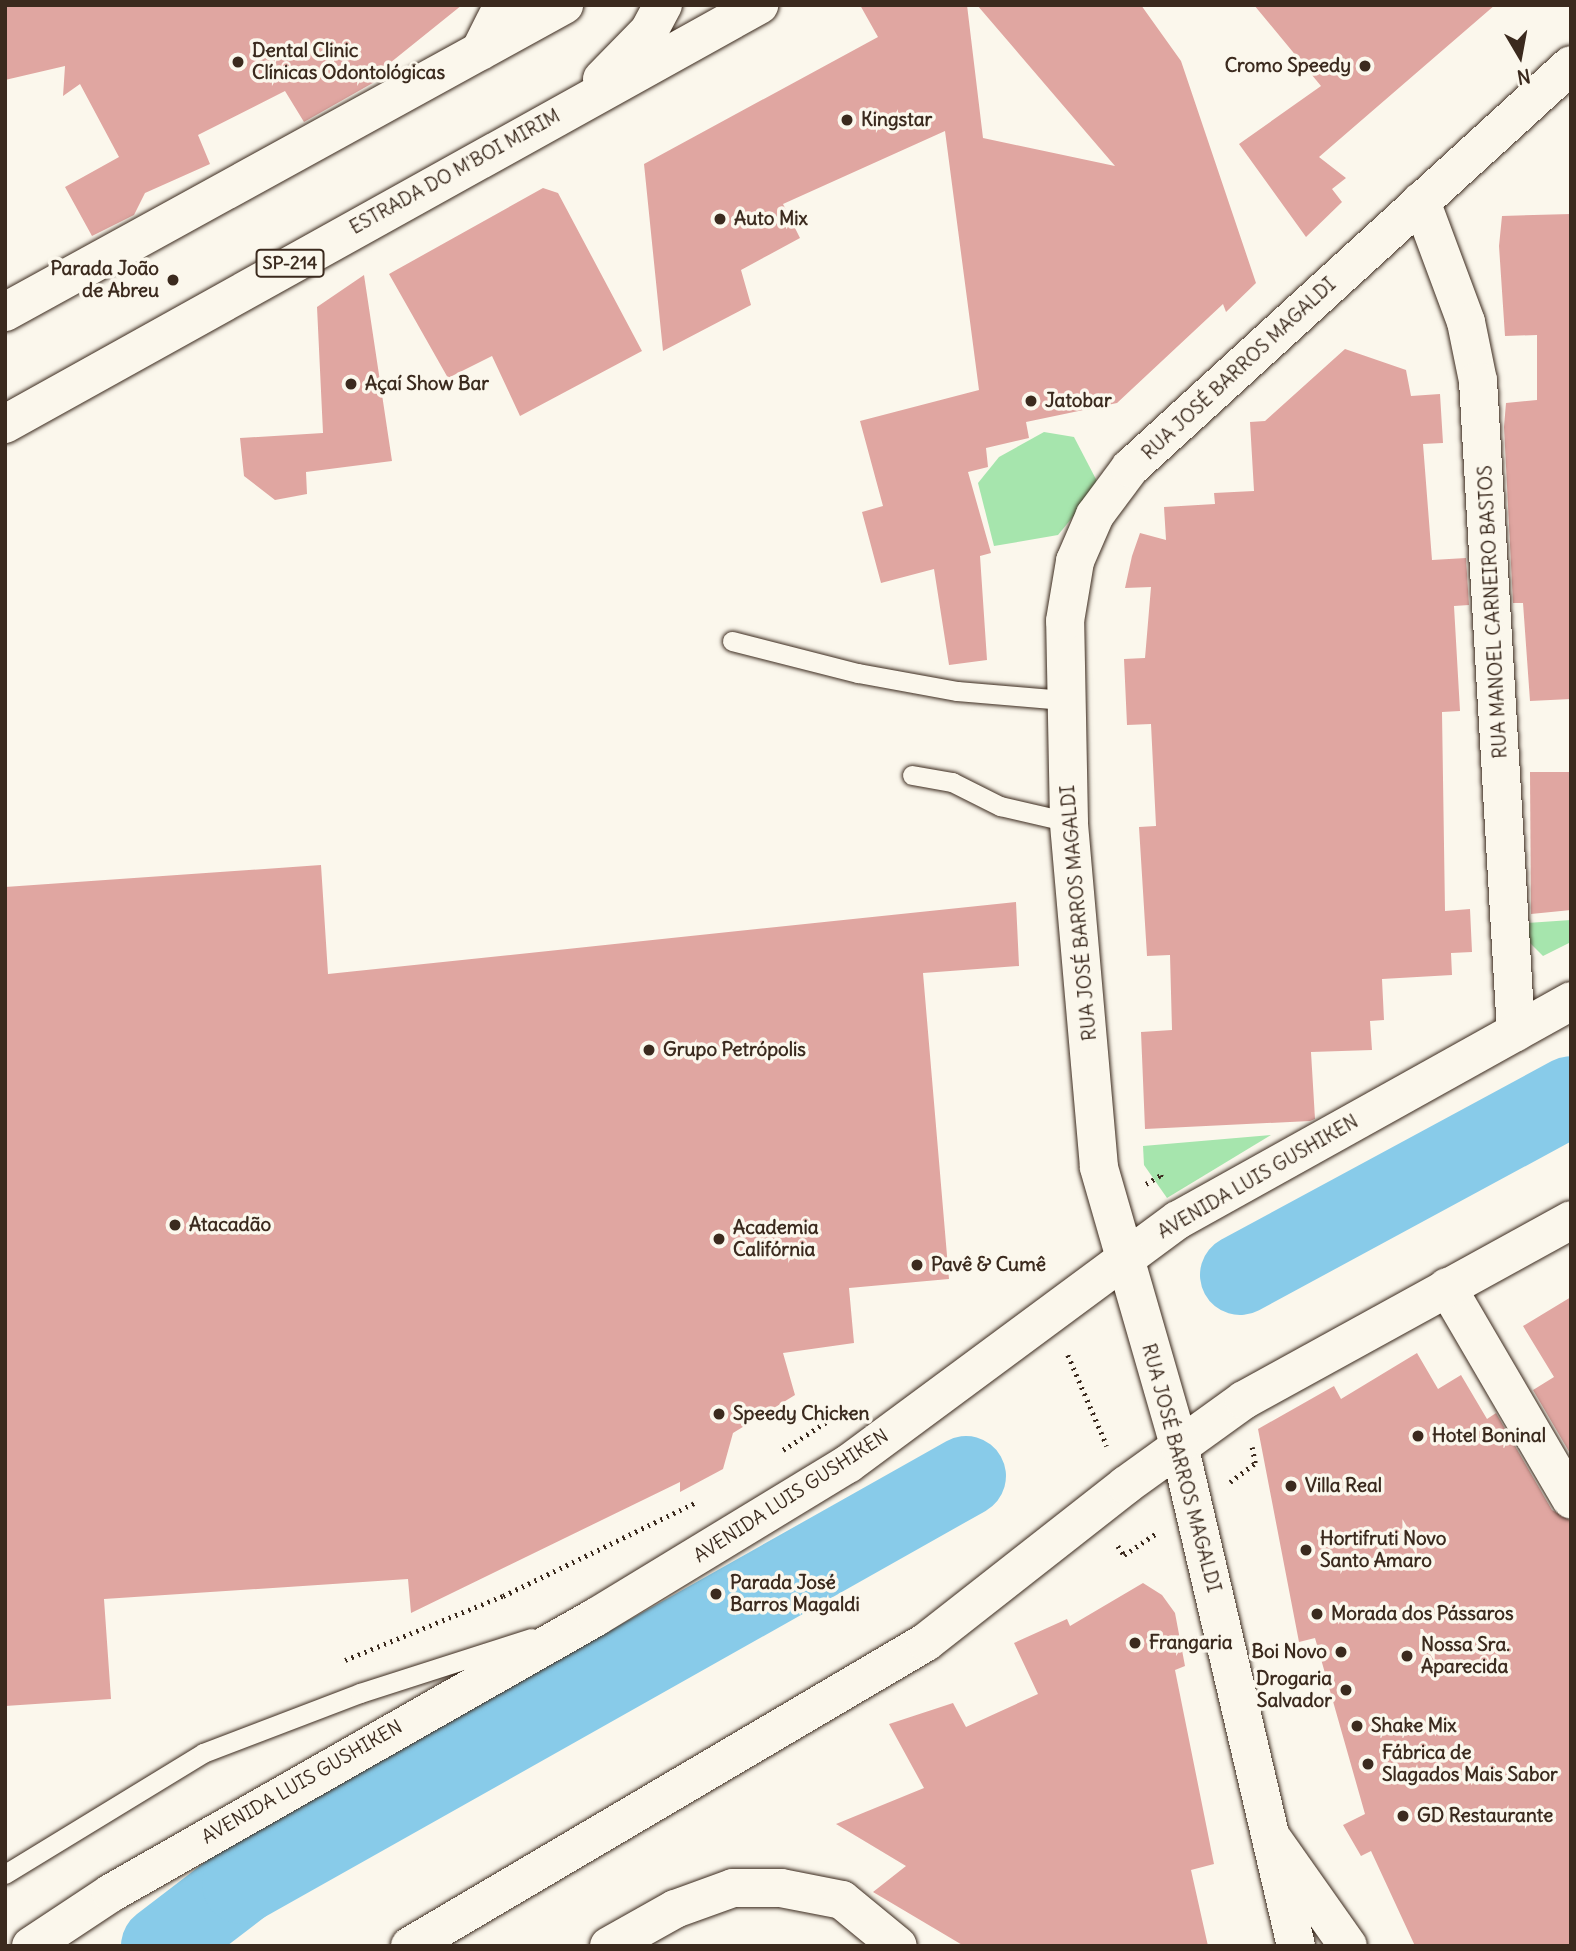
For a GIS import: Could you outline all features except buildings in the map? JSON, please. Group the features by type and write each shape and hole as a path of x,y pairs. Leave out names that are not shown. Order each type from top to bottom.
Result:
{"main road":[{"path":"480,51 503,5"},
{"path":"6,311 564,5"},
{"path":"576,106 649,31 663,5"},
{"name":"ESTRADA DO M'BOI MIRIM","path":"5,424 759,5"},
{"name":"RUA JOSÉ BARROS MAGALDI","path":"1296,1946 1274,1841 1179,1445 1122,1258 1100,1167 1069,822 1064,700 1065,621 1075,561 1095,515 1130,468 1571,65"},
{"name":"RUA MANOEL CARNEIRO BASTOS","path":"1421,201 1466,322 1478,381 1516,1032"},
{"name":"AVENIDA LUIS GUSHIKEN","path":"31,1946 331,1764 596,1617 848,1464 1122,1258 1178,1220 1571,1001"},
{"path":"410,1946 926,1642 1179,1445 1244,1400 1571,1220"},
{"path":"1447,1287 1571,1499"},
{"path":"1274,1841 1348,1946"},
{"path":"609,1946 675,1909 733,1888 781,1888 842,1900 898,1946"}],"lane":[{"path":"732,641 944,689 1064,700"},
{"path":"912,775 952,782 1000,806 1069,822"},
{"path":"5,1874 203,1753 360,1693 596,1617"}],"path":[{"path":"1069,1357 1105,1442"},
{"path":"779,1452 838,1415"},
{"path":"337,1663 503,1596 710,1496"}],"green space":[{"path":"1044,432 1074,437 1099,485 1058,535 994,546 978,483 999,457"},
{"path":"1571,920 1571,942 1543,956 1527,940 1527,923"},
{"path":"1271,1135 1167,1198 1144,1165 1143,1146"}],"waterway":[{"path":"1240,1275 1571,1096"},
{"path":"161,1946 242,1884 966,1476"}],"place":[{"name":"Dental Clinic Clínicas Odontológicas","path":"238,62"},
{"name":"Cromo Speedy","path":"1365,66"},
{"name":"Kingstar","path":"847,120"},
{"name":"Auto Mix","path":"720,219"},
{"name":"Parada João de Abreu","path":"173,280"},
{"name":"Açaí Show Bar","path":"351,384"},
{"name":"Jatobar","path":"1031,401"},
{"name":"Grupo Petrópolis","path":"649,1050"},
{"name":"Atacadão","path":"175,1225"},
{"name":"Academia Califórnia","path":"719,1239"},
{"name":"Pavê & Cumê","path":"917,1265"},
{"name":"Speedy Chicken","path":"719,1414"},
{"name":"Hotel Boninal","path":"1418,1436"},
{"name":"Villa Real","path":"1291,1486"},
{"name":"Hortifruti Novo Santo Amaro","path":"1306,1550"},
{"name":"Parada José Barros Magaldi","path":"716,1594"},
{"name":"Morada dos Pássaros","path":"1317,1614"},
{"name":"Frangaria","path":"1135,1643"},
{"name":"Boi Novo","path":"1341,1652"},
{"name":"Nossa Sra. Aparecida","path":"1407,1656"},
{"name":"Drogaria Salvador","path":"1346,1690"},
{"name":"Shake Mix","path":"1357,1726"},
{"name":"Fábrica de Slagados Mais Sabor","path":"1368,1764"},
{"name":"GD Restaurante","path":"1403,1816"}]}
